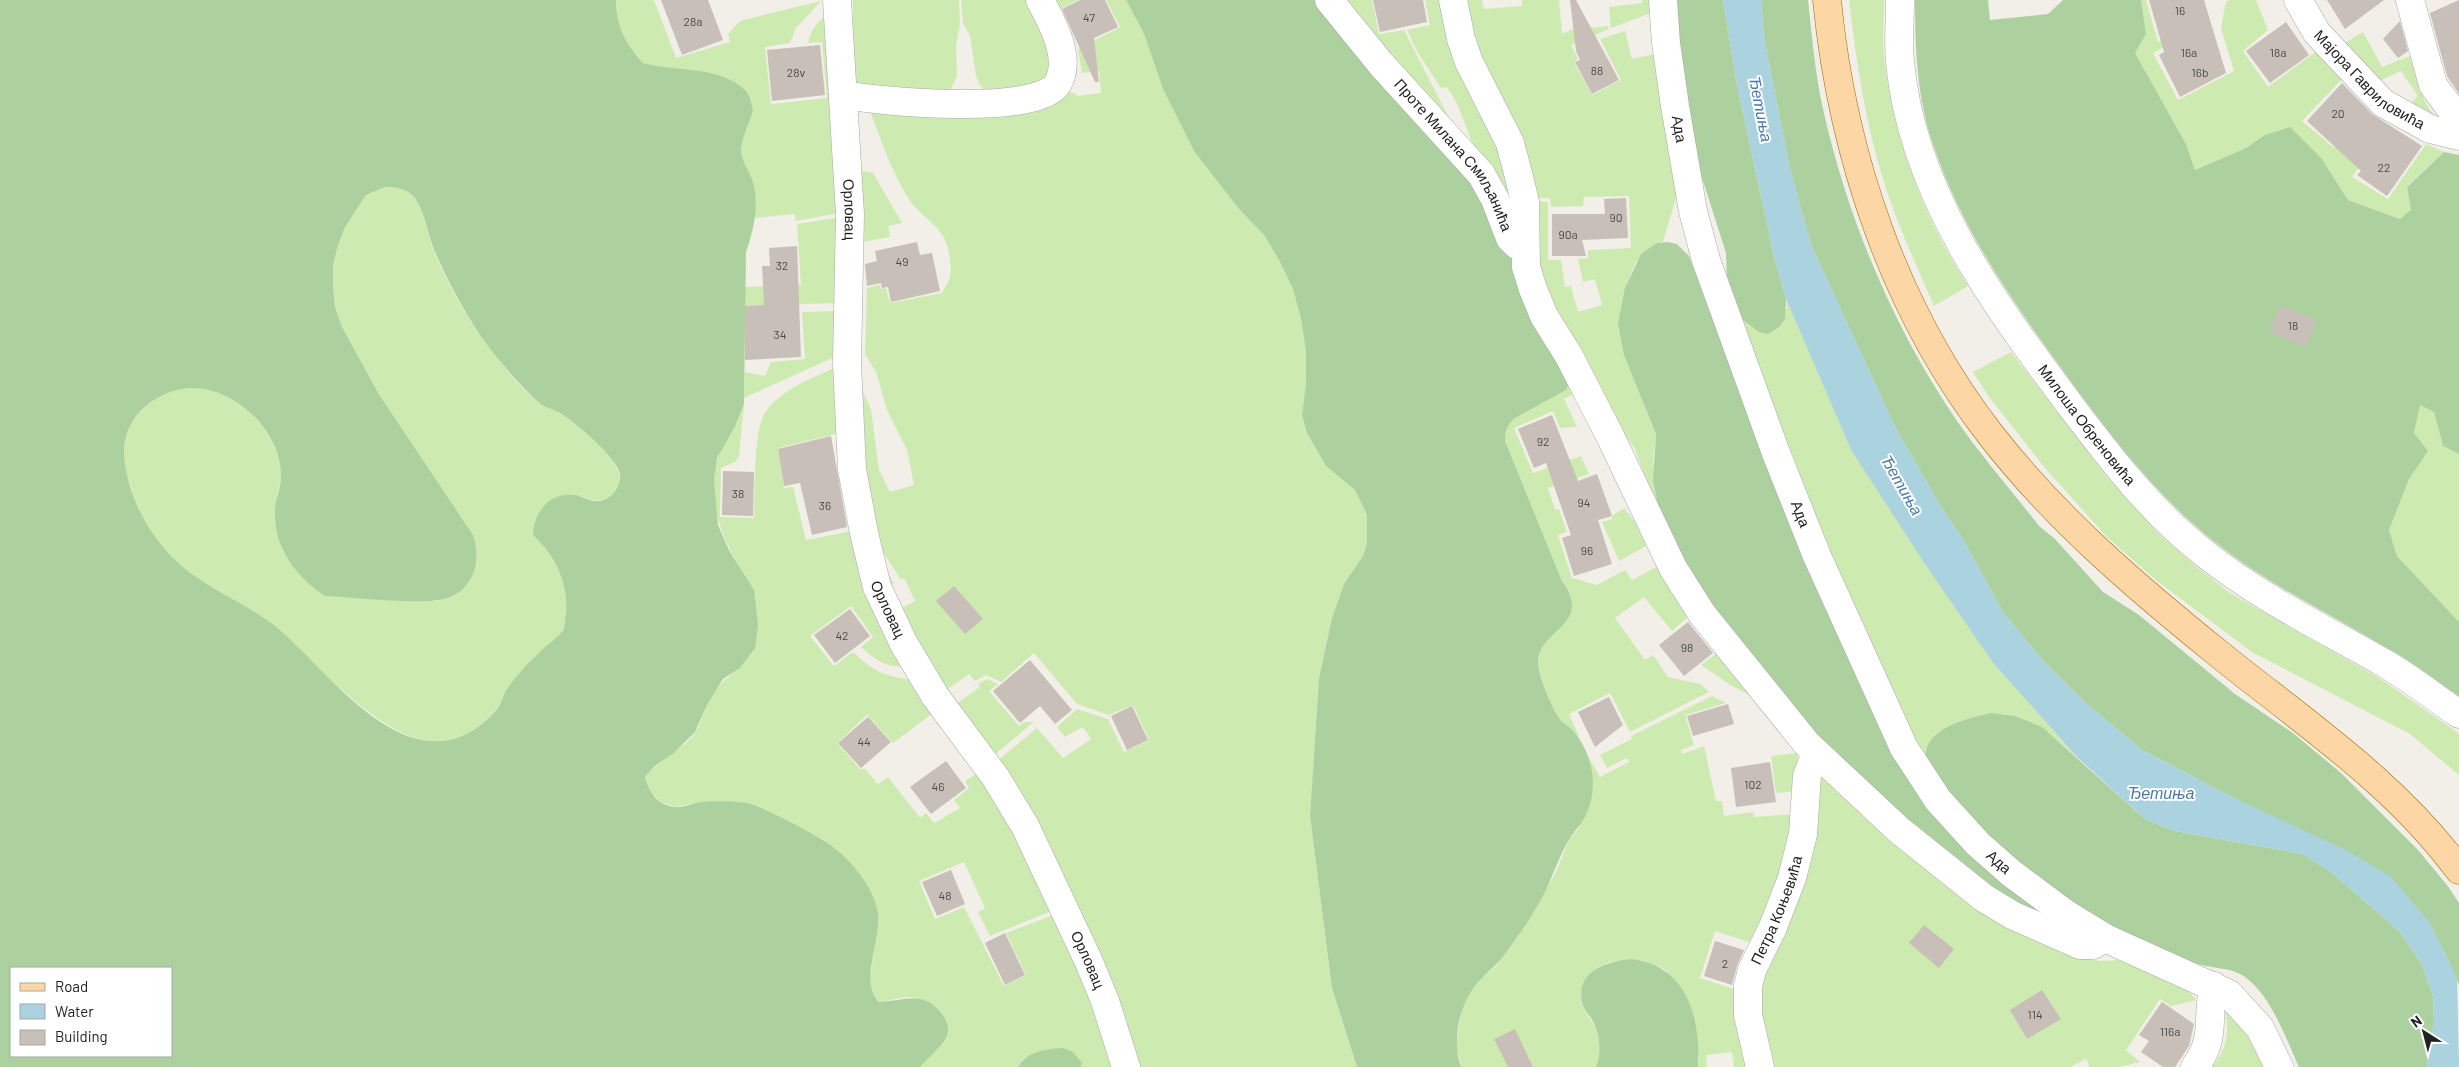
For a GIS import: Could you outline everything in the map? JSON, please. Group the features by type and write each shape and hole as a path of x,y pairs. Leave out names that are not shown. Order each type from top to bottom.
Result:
{"main road":[{"path":"1827,0 1831,42 1844,112 1864,188 1885,248 1902,286 1943,364 1990,434 2036,488 2114,567 2255,683 2333,742 2387,790 2429,833 2459,870"}],"street":[{"name":"Орловац","path":"837,0 850,214 847,363 851,459 864,532 877,587 904,644 935,696 996,778 1025,826 1090,962 1105,1000 1126,1067"},
{"path":"843,95 876,100 994,103 1024,100 1045,94 1057,84 1062,72 1061,54 1057,38 1040,0"},
{"name":"Проте Милана Смиљанића","path":"1329,0 1381,64 1481,174 1495,199 1510,238 1517,245 1524,247 1525,202 1510,143 1469,62 1461,39 1453,0"},
{"name":"Ада","path":"1663,0 1666,43 1675,106 1693,211 1706,260 1776,453 1817,556 1904,748 1938,800 1978,844 2011,874 2105,938 2229,994 2260,1028 2279,1067"},
{"name":"Милоша Обреновића","path":"1900,0 1900,62 1908,110 1918,149 1935,193 1974,268 2012,327 2093,436 2118,467 2168,522 2239,580 2386,665 2459,714"},
{"name":"Мајора Гавриловића","path":"2298,0 2317,33 2383,103 2430,128 2459,136"},
{"path":"2410,0 2433,85 2459,120"},
{"path":"1524,247 1526,267 1544,316 1582,381 1673,568 1702,614 1816,753 1899,830 1984,898 2012,915 2080,945 2094,945 2105,938"},
{"name":"Петра Коњевића","path":"1760,1067 1748,1015 1748,986 1752,970 1773,927 1792,878 1803,834 1807,776 1816,753"},
{"path":"2195,1067 2204,1054 2210,1038 2210,999 2214,986"}],"green space":[{"path":"0,0 616,0 616,9 623,34 643,63 695,70 721,76 733,81 746,91 753,110 742,142 741,151 752,179 756,207 754,225 746,252 744,404 735,427 717,458 714,480 718,525 729,550 754,590 758,625 755,648 740,668 723,679 707,705 695,732 674,753 655,766 645,777 652,793 663,804 678,807 701,802 718,801 747,803 785,819 816,836 832,846 850,862 871,892 878,914 877,936 871,973 873,994 879,1002 921,999 935,1007 946,1020 948,1029 946,1038 920,1067 0,1067","holes":["385,187 396,188 410,193 417,201 432,246 451,285 475,328 501,363 539,403 560,413 595,441 612,459 620,475 616,490 605,499 594,501 576,495 564,495 550,501 540,512 536,519 533,535 554,561 563,581 566,603 564,629 518,674 506,691 499,706 489,718 471,732 450,740 425,740 401,733 377,720 333,682 275,626 257,613 208,585 175,560 147,525 129,483 124,458 126,435 134,419 145,407 159,397 174,391 190,388 207,390 223,395 239,404 252,415 264,428 273,443 279,459 281,476 275,509 275,523 278,535 288,559 314,588 325,596 423,601 447,598 464,588 474,572 476,564 477,554 473,535 380,396 342,327 335,307 333,265 345,227 366,195"]},
{"path":"616,0 654,0 676,58 730,42 728,34 743,20 821,1 796,28 790,43 765,47 771,104 827,98 822,42 808,43 814,27 827,15 839,213 796,221 794,214 755,218 752,179 743,164 740,148 753,110 688,69 659,68 643,63 623,34 616,9"},
{"path":"853,0 959,0 960,23 956,46 957,76 949,93 857,86 853,54"},
{"path":"961,0 1033,0 1053,45 1046,83 987,94 979,84 976,75 970,36 963,23"},
{"path":"1045,0 1078,0 1055,12 1072,46 1077,75 1069,76"},
{"path":"1106,0 1126,0 1144,34 1163,89 1194,150 1239,209 1265,236 1280,262 1293,289 1301,319 1306,350 1306,383 1302,415 1307,433 1326,466 1355,490 1367,515 1367,543 1363,556 1344,585 1332,618 1319,678 1310,816 1332,988 1357,1067 1134,1067 1117,1010 1089,932 1017,788 997,761 1037,728 1063,758 1091,739 1083,727 1065,737 1057,727 1077,709 1108,719 1124,752 1149,740 1133,705 1109,715 1077,704 1034,653 1001,682 986,675 975,681 969,674 945,691 907,630 891,597 880,563 894,583 889,586 900,609 915,601 904,578 901,580 873,536 860,467 857,379 871,409 879,470 890,492 914,485 907,450 887,410 876,372 865,354 867,288 880,285 881,289 886,288 890,303 942,293 949,281 951,270 948,248 944,238 939,230 913,205 896,176 871,114 872,108 876,106 1004,109 1043,102 1068,91 1076,94 1076,96 1101,93 1099,71 1082,73 1078,49 1120,27"},
{"path":"1126,0 1320,0 1463,165 1514,257 1569,383 1566,390 1515,418 1507,428 1505,441 1562,581 1570,596 1572,608 1569,617 1547,641 1541,650 1538,661 1540,674 1556,713 1560,720 1573,731 1585,750 1592,771 1592,793 1586,815 1564,848 1532,915 1502,958 1471,991 1463,1008 1458,1027 1458,1054 1462,1067 1357,1067 1332,988 1310,816 1319,678 1332,618 1344,584 1363,556 1367,543 1367,515 1355,490 1326,466 1307,433 1302,415 1306,383 1306,351 1301,319 1293,289 1265,236 1239,209 1194,151 1163,89 1144,34"},
{"path":"1340,0 1372,0 1379,34 1404,30 1451,122"},
{"path":"1425,0 1442,0 1499,143 1513,212 1480,160 1452,95 1447,87 1441,88 1418,53 1407,30 1430,25"},
{"path":"1464,0 1482,0 1484,9 1522,6 1522,0 1559,0 1562,34 1570,30 1608,26 1609,29 1571,45 1578,59 1574,62 1592,95 1621,80 1600,39 1625,31 1632,59 1654,54 1677,194 1663,242 1657,243 1636,262 1625,288 1646,410 1656,434 1653,462 1661,521 1635,449 1615,420 1557,315 1540,274 1537,201 1548,202 1548,260 1561,260 1565,287 1571,286 1578,312 1602,305 1595,279 1583,282 1578,259 1588,258 1588,250 1631,248 1629,196 1584,197 1583,206 1551,207 1550,198 1536,198 1475,45"},
{"path":"1642,0 1651,0 1651,13 1611,28 1609,7 1642,3"},
{"path":"1677,0 1723,0 1737,85 1773,252 1786,299 1785,319 1779,327 1768,334 1759,332 1742,319 1727,281 1726,253 1697,162 1678,45"},
{"path":"1761,0 1808,0 1820,95 1845,191 1875,271 1893,310 1934,385 1957,421 2039,526 2054,538 2103,592 2139,615 2235,694 2293,733 2341,773 2418,850 2447,885 2459,903 2459,985 2444,951 2236,799 2142,750 2087,704 2045,663 2004,614 1962,538 1938,502 1894,425 1811,245 1790,169 1764,38"},
{"path":"1849,0 1884,0 1883,41 1885,65 1896,123 1904,152 1925,208 1952,261 1968,286 1934,306 1894,211 1883,179 1871,135 1862,90"},
{"path":"1915,0 1988,0 1990,20 2048,14 2063,0 2141,0 2146,34 2135,53 2186,144 2195,170 2246,148 2265,135 2290,127 2322,159 2348,200 2400,219 2411,210 2407,187 2444,152 2459,155 2459,454 2443,446 2434,412 2420,405 2414,433 2428,451 2409,479 2389,530 2397,556 2459,622 2459,696 2402,657 2303,600 2236,558 2194,525 2175,507 2104,426 2032,327 1994,270 1961,211 1946,179 1928,129 1924,111 1918,74"},
{"path":"2141,0 2146,0 2158,42 2203,28 2153,53 2178,100 2234,71 2221,28 2226,2 2230,0 2256,0 2268,30 2243,51 2268,87 2318,50 2343,78 2302,121 2334,148 2355,126 2377,142 2352,177 2388,199 2426,144 2444,152 2407,186 2411,211 2400,219 2348,200 2322,159 2265,135 2246,148 2195,170 2186,144 2135,53 2146,34"},
{"path":"2363,32 2382,67 2415,54 2422,95 2436,117 2404,110 2418,96 2401,71 2375,83 2343,44"},
{"path":"862,171 873,173 902,223 888,226 890,237 862,242"},
{"path":"385,187 396,188 410,193 417,201 423,214 433,249 449,284 462,307 501,364 538,402 562,414 595,441 616,466 620,478 618,489 607,498 594,500 581,496 533,535 549,554 562,578 567,603 567,616 563,629 518,675 491,716 470,733 449,741 428,741 406,735 386,724 347,694 273,625 189,573 157,541 149,529 136,502 123,455 124,439 133,421 142,410 162,394 184,388 207,390 230,398 250,412 266,431 277,453 281,481 277,495 325,596 437,601 465,586 471,578 477,557 476,546 467,526 380,396 342,327 335,307 333,265 345,227 366,195"},
{"path":"841,217 839,303 745,306 745,287 801,285 797,224"},
{"path":"1657,243 1677,244 1689,256 1761,447 1830,618 1890,752 1927,806 2069,930 1991,890 1909,824 1820,739 1702,591 1661,521 1653,480 1656,434 1624,355 1618,323 1625,288 1641,254"},
{"path":"1786,299 1851,450 1993,663 2078,758 2044,730 2025,720 2004,714 1926,761 1909,733 1829,552 1736,309 1787,309"},
{"path":"838,311 839,355 744,398 745,372 765,376 771,362 805,359 802,312"},
{"path":"2011,352 2106,476 2160,535 2230,593 2379,678 2459,734 2459,775 2410,734 2252,652 2157,581 2108,538 2045,468 1989,397 1973,372"},
{"path":"838,366 836,434 778,448 784,488 793,487 806,540 852,531 906,666 887,665 861,647 873,637 851,606 810,636 834,666 853,652 874,669 888,675 914,680 933,713 893,743 867,715 837,743 861,770 864,768 878,784 888,777 920,818 926,813 934,823 960,808 954,800 969,788 965,781 980,772 1054,910 990,936 978,912 985,908 964,862 919,881 935,919 964,907 1004,986 1026,975 1006,933 1056,914 1118,1067 1081,1067 1082,1063 1024,1059 1018,1067 920,1067 946,1038 947,1022 944,1016 932,1005 917,998 910,997 879,1002 872,995 870,983 878,915 824,840 748,803 701,802 676,807 663,803 650,792 645,777 695,733 714,692 728,677 740,668 754,590 728,544 716,512 713,495 718,456 735,426 744,404 739,456 735,462 721,468 720,517 754,518 758,434 765,413 779,397 788,391"},
{"path":"1569,383 1574,394 1564,399 1577,427 1560,428 1553,411 1514,428 1533,473 1581,456 1589,474 1548,488 1555,510 1559,509 1567,532 1558,535 1572,578 1597,585 1625,570 1632,580 1658,566 1688,617 1672,631 1644,597 1615,618 1645,660 1653,655 1668,677 1700,684 1709,692 1630,732 1610,693 1569,714 1581,741 1560,719 1553,708 1538,665 1541,648 1569,616 1571,607 1570,595 1562,581 1505,441 1507,428 1512,420"},
{"path":"2420,404 2434,412 2443,446 2459,454 2459,622 2397,556 2389,530 2409,479 2427,451 2414,433"},
{"path":"1624,508 1637,525 1646,546 1619,561 1602,522 1612,519 1612,516"},
{"path":"1717,653 1752,696 1732,686 1701,665"},
{"path":"987,679 998,684 989,691 1019,726 1024,722 1034,722 993,756 955,705 980,687 978,684"},
{"path":"1712,696 1726,703 1685,715 1694,745 1681,750 1682,754 1704,746 1716,801 1722,801 1724,816 1753,812 1754,817 1795,814 1798,817 1759,945 1715,931 1700,978 1737,990 1752,1067 1734,1067 1732,1052 1706,1055 1707,1067 1698,1067 1699,1057 1667,971 1647,962 1626,959 1611,962 1597,969 1583,986 1582,1001 1584,1009 1595,1027 1599,1041 1596,1067 1462,1067 1457,1052 1457,1039 1462,1008 1470,992 1496,966 1518,937 1555,874 1569,840 1579,828 1592,771 1588,756 1600,777 1629,762 1627,758 1607,768 1600,755 1632,739 1631,736"},
{"path":"1991,713 2015,716 2042,727 2145,819 2175,831 2303,854 2331,872 2401,933 2422,965 2433,996 2434,1023 2427,1067 2299,1067 2270,1006 2263,995 2245,977 2228,970 2180,959 2136,940 2076,906 2025,869 1979,828 1958,805 1928,764 1926,756 1929,743 1943,730 1962,721"},
{"path":"1797,753 1801,791 1776,793 1771,756"},
{"path":"1822,776 1891,839 2077,957 2101,961 2124,960 2188,990 2196,1000 2171,1006 2160,999 2126,1050 2140,1062 2119,1067 2090,1067 2086,1059 2070,1067 1766,1067 1758,967 1816,778"},
{"path":"1631,959 1650,963 1666,972 1678,983 1687,997 1697,1030 1698,1067 1596,1067 1599,1055 1599,1042 1594,1024 1585,1010 1581,991 1584,982 1596,969 1613,962"},
{"path":"2225,1008 2250,1036 2265,1067 2212,1067 2221,1053 2226,1039"},
{"path":"1063,1048 1073,1052 1082,1063 1081,1067 1018,1067 1032,1054 1043,1050"}],"water":[{"name":"Ђетиња","path":"1723,0 1761,0 1764,38 1790,169 1811,245 1894,425 1938,502 1962,538 2004,614 2045,663 2087,704 2142,750 2236,799 2346,850 2391,877 2430,923 2457,978 2459,1067 2427,1067 2434,1023 2433,996 2422,965 2401,933 2331,872 2303,854 2175,831 2145,819 2078,758 1993,663 1925,564 1851,450 1786,299 1773,252 1737,85"}],"building":[{"path":"661,0 708,0 723,40 682,55"},
{"path":"1080,0 1105,0 1118,27 1094,38 1099,82 1095,82 1062,9"},
{"path":"1373,0 1423,0 1427,22 1380,32"},
{"path":"1570,0 1576,0 1619,80 1592,94 1575,62 1580,60 1576,51"},
{"path":"2149,0 2204,0 2226,73 2180,97 2159,55 2164,52"},
{"path":"2327,0 2384,0 2345,29"},
{"path":"2459,0 2459,94 2447,76 2430,13"},
{"path":"2400,21 2408,51 2398,58 2383,39"},
{"path":"2286,22 2309,55 2270,83 2246,51"},
{"path":"820,45 825,95 772,101 767,50"},
{"path":"2342,83 2372,114 2422,146 2387,196 2357,175 2361,171 2307,121"},
{"path":"1626,198 1628,238 1582,240 1586,256 1552,256 1552,214 1605,214 1604,199"},
{"path":"917,242 920,255 932,253 940,291 891,302 888,287 882,288 881,283 867,286 865,264 877,261 875,251"},
{"path":"797,246 801,357 745,360 745,306 764,305 762,266 770,266 769,248"},
{"path":"2280,305 2317,320 2306,347 2269,332"},
{"path":"1552,415 1578,481 1597,474 1612,516 1598,520 1612,564 1574,576 1562,538 1571,535 1546,463 1534,468 1518,429"},
{"path":"831,436 847,527 812,535 800,483 784,486 778,449"},
{"path":"723,471 754,472 753,516 722,515"},
{"path":"954,586 983,619 965,634 936,601"},
{"path":"850,609 870,636 835,663 814,635"},
{"path":"1688,622 1713,653 1684,676 1659,645"},
{"path":"1030,660 1072,710 1055,724 1040,706 1020,723 993,691"},
{"path":"1609,697 1623,725 1595,747 1578,712"},
{"path":"1728,704 1734,724 1693,736 1687,716"},
{"path":"1132,706 1148,740 1127,750 1111,716"},
{"path":"868,717 891,742 861,768 838,743"},
{"path":"946,761 966,788 931,814 910,787"},
{"path":"1770,762 1776,802 1736,807 1731,768"},
{"path":"951,870 965,904 937,916 922,882"},
{"path":"1924,925 1954,949 1939,968 1909,943"},
{"path":"1005,933 1025,975 1005,985 985,943"},
{"path":"1715,941 1744,950 1732,985 1704,976"},
{"path":"2042,990 2061,1019 2027,1039 2010,1010"},
{"path":"2162,1002 2194,1024 2189,1046 2175,1067 2163,1067 2141,1052 2149,1041 2139,1035"},
{"path":"1515,1029 1533,1067 1508,1067 1494,1039"}]}
